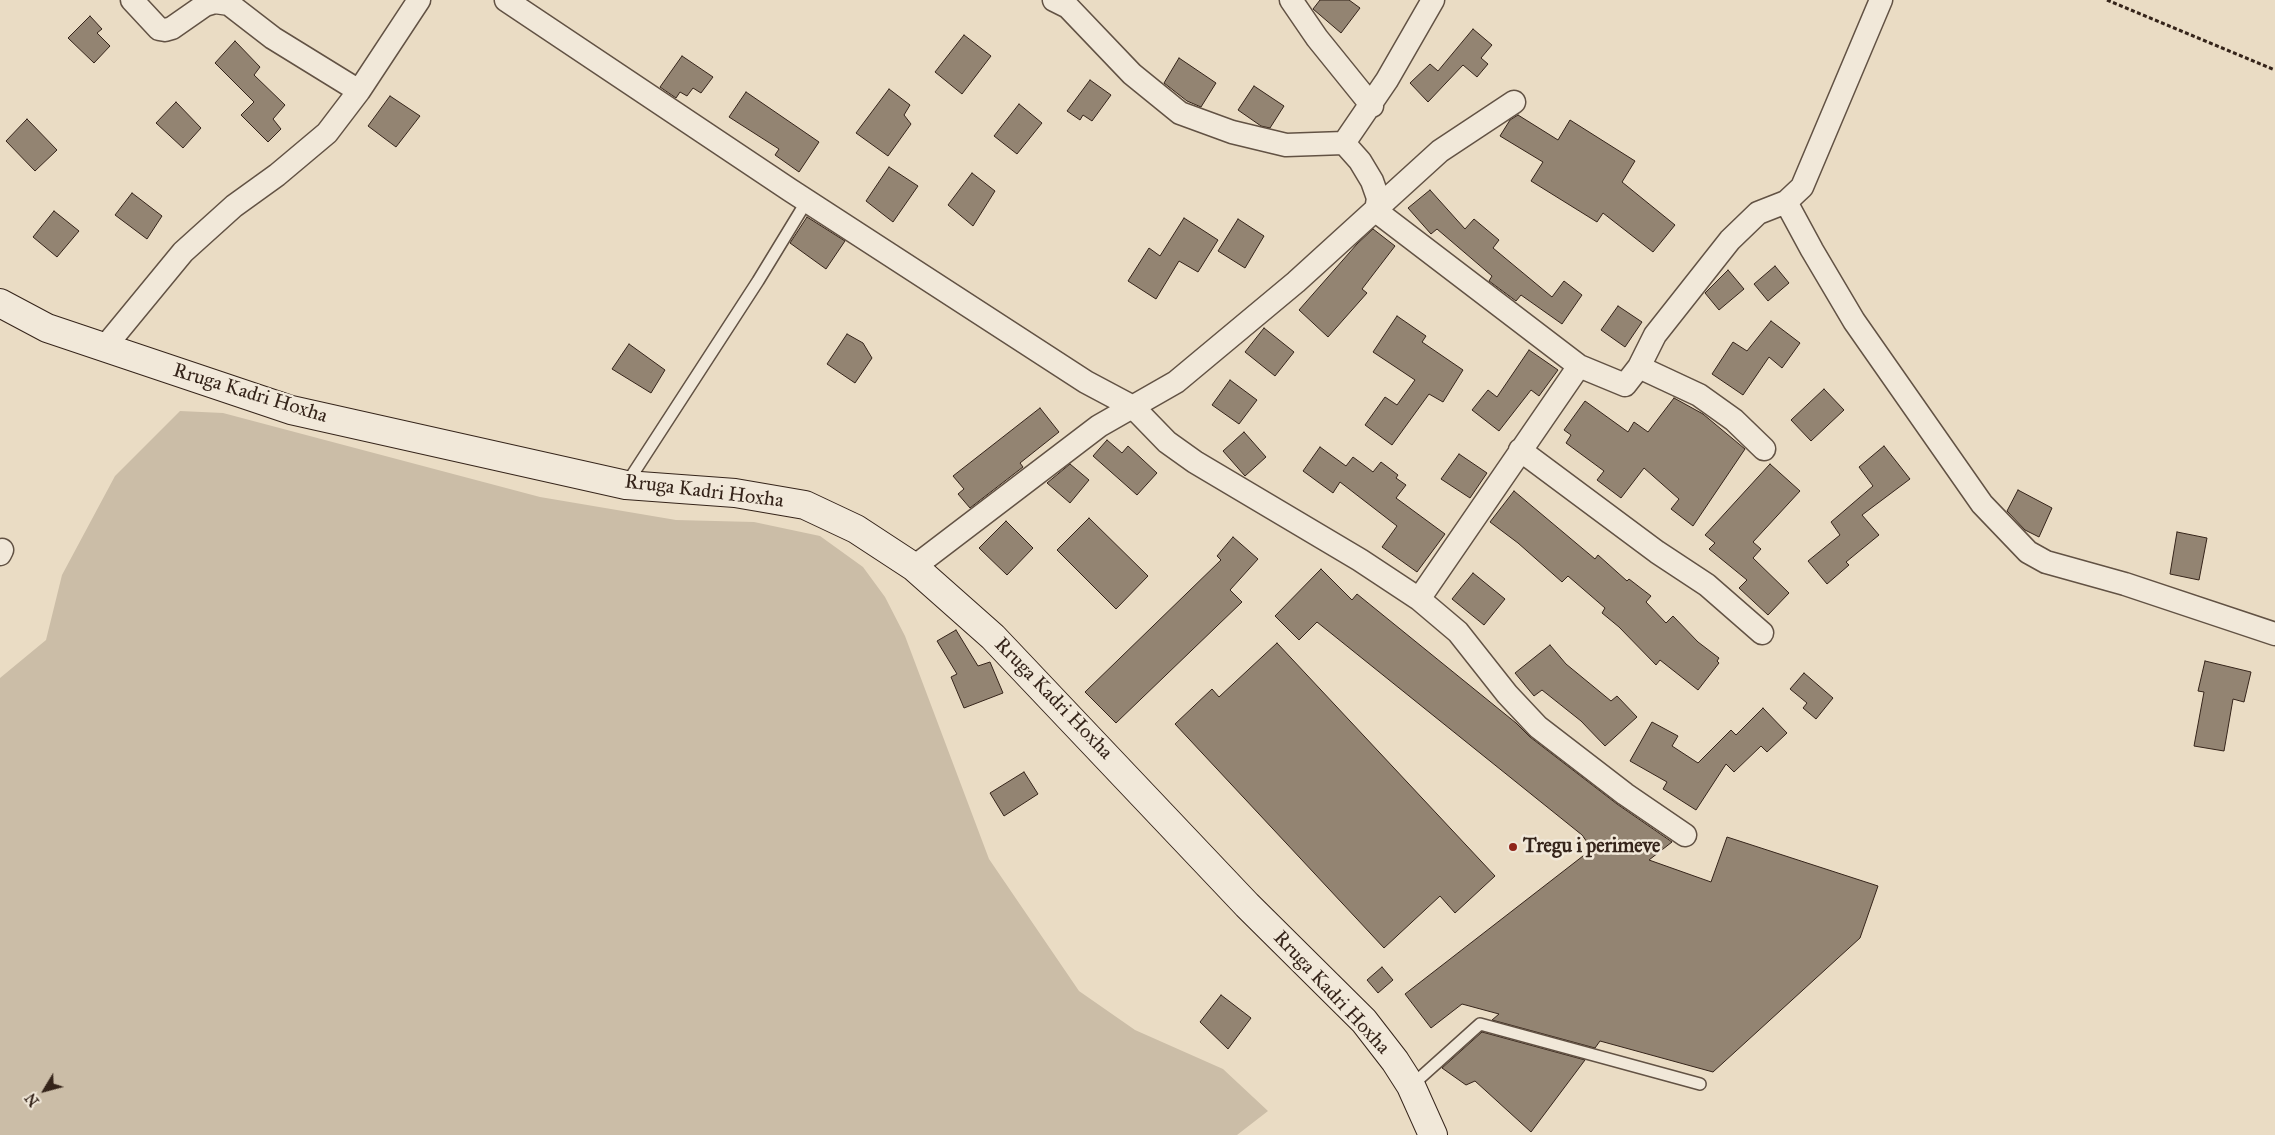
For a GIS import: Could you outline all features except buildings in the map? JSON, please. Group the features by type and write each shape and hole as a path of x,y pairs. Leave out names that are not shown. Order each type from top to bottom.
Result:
{"main road":[{"name":"Rruga Kadri Hoxha","path":"0,303 47,328 290,410 626,485 735,492 805,505 856,529 914,567 993,637 1247,905 1364,1021 1395,1061 1411,1086 1433,1135"}],"street":[{"path":"132,0 159,29 165,30 172,28 205,5 216,2 229,4 273,38 359,91"},
{"path":"104,348 183,252 234,206 277,174 327,132 359,91 419,0"},
{"path":"506,0 1086,382 1134,407 1167,442 1195,462 1352,555 1419,599 1458,632 1507,694 1538,727 1625,794 1685,835"},
{"path":"1054,0 1068,8 1132,74 1180,113 1232,132 1286,145 1344,143"},
{"path":"1291,0 1317,38 1372,106"},
{"path":"1344,143 1372,106 1421,24 1433,0"},
{"path":"1376,211 1579,366 1625,385 1639,367 1655,336 1730,240 1758,213 1786,202 1802,187 1881,0"},
{"path":"914,567 1099,426 1176,382 1296,282 1440,152 1514,102"},
{"path":"1344,143 1360,161 1372,181 1378,198 1376,211"},
{"path":"1786,202 1812,250 1860,329 1982,504 2028,552 2046,562 2125,584 2275,634"},
{"path":"1419,599 1579,366"},
{"path":"1639,367 1699,395 1734,420 1764,449"},
{"path":"1520,450 1658,552 1707,585 1762,633"}],"lane":[{"path":"626,485 758,281 808,199"},
{"path":"1411,1086 1480,1024 1700,1084"}],"path":[{"path":"2108,0 2275,70"}],"shaded area":[{"path":"180,411 223,413 540,497 676,520 754,522 820,536 863,567 885,597 905,636 989,859 1079,991 1135,1030 1223,1069 1268,1111 1237,1135 0,1135 0,678 46,640 62,575 115,476"}],"place":[{"name":"Tregu i perimeve","path":"1513,847"}]}
